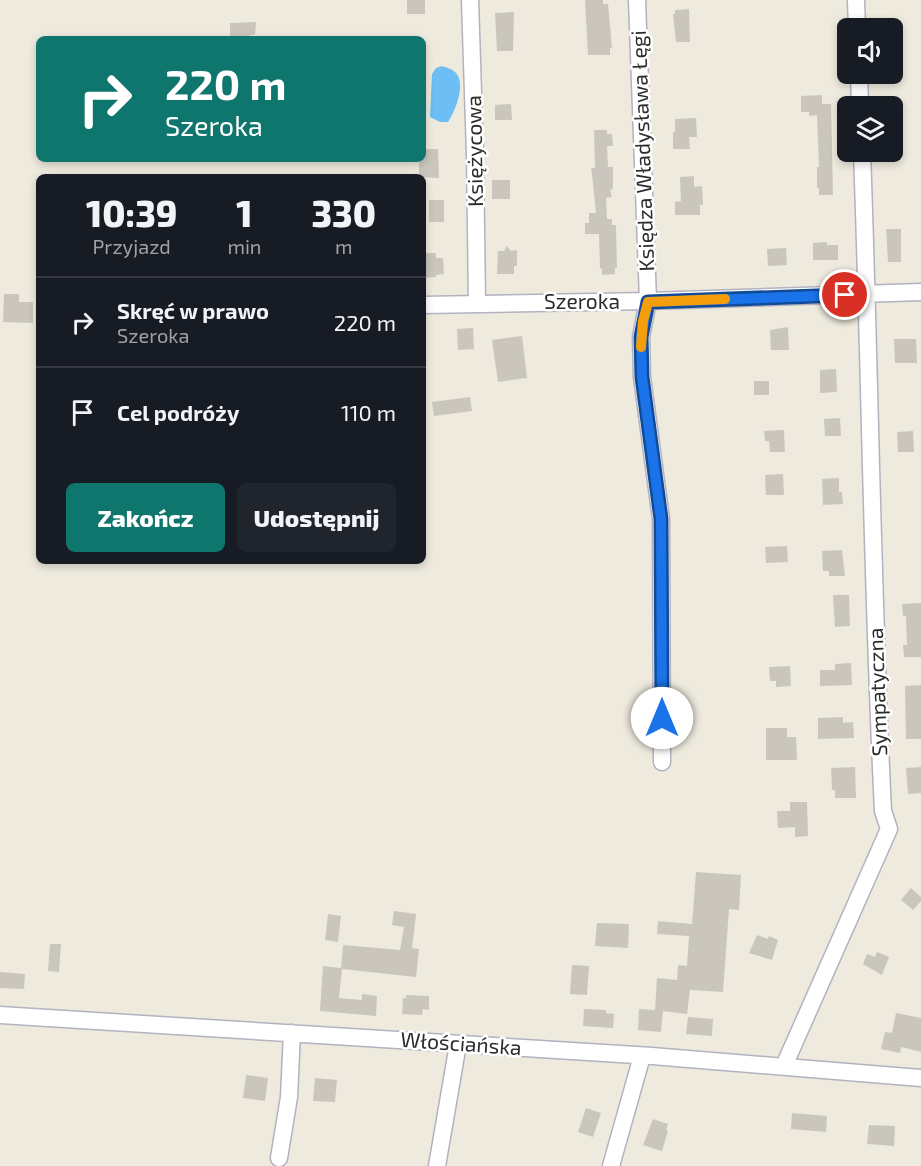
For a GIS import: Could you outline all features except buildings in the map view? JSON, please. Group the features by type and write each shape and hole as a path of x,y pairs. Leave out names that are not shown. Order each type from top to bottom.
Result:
{"street":[{"name":"Księżycowa","path":"470,0 477,303"},
{"name":"Księdza Władysława Łęgi","path":"637,0 648,302 641,337 642,377 661,519 662,762"},
{"path":"856,0 857,18"},
{"name":"Sympatyczna","path":"784,1066 889,829 883,811 876,667 862,162"},
{"name":"Szeroka","path":"426,305 648,302 921,292"},
{"name":"Włościańska","path":"0,1015 642,1056 921,1078"},
{"path":"279,1158 290,1097 292,1033"},
{"path":"436,1166 458,1044"},
{"path":"611,1166 642,1056"}],"water":[{"path":"442,66 455,72 460,83 454,112 448,122 440,122 430,117 432,74 436,68"}],"slow traffic":[{"path":"641,347 643,321 648,302 725,299"}],"route":[{"path":"662,718 661,519 642,377 641,337 648,302 845,295"}]}
